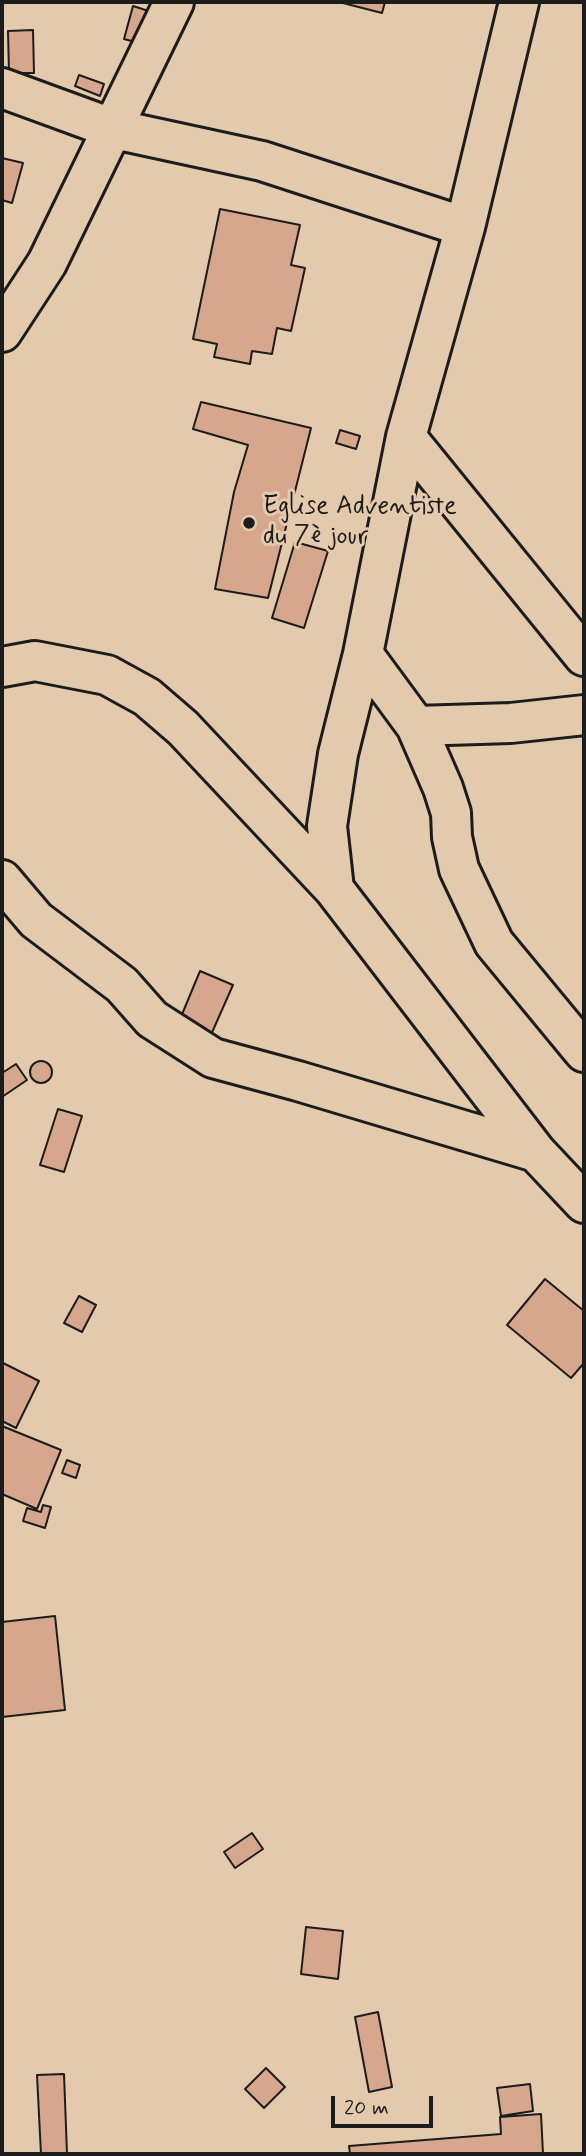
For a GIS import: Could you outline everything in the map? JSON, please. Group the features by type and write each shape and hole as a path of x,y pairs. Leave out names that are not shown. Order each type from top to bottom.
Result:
{"street":[{"path":"2,332 47,263 174,2"},
{"path":"334,889 327,826 338,754 363,654 406,437 465,227 519,2"},
{"path":"2,88 114,129 262,161 465,227"},
{"path":"406,437 584,656"},
{"path":"363,654 416,726 451,813 452,837 459,869 494,943 584,1052"},
{"path":"2,667 35,661 107,675 146,697 183,728 334,889 536,1152 584,1203"},
{"path":"416,726 511,723 584,715"},
{"path":"2,880 36,920 122,985 152,1019 213,1058 536,1152"}],"building":[{"path":"339,2 385,2 382,13"},
{"path":"133,6 155,13 146,45 124,39"},
{"path":"33,30 34,73 9,73 8,31"},
{"path":"79,75 104,84 100,96 75,86"},
{"path":"2,158 23,163 12,203 2,200"},
{"path":"220,209 300,225 291,265 305,268 291,331 277,328 272,354 252,351 250,364 214,357 217,344 193,339"},
{"path":"201,402 311,428 268,598 215,589 234,492 248,445 193,429"},
{"path":"340,430 360,436 356,449 336,443"},
{"path":"295,542 328,551 304,628 272,618"},
{"path":"200,971 233,985 210,1037 178,1024"},
{"path":"41,1061 49,1064 52,1072 49,1080 41,1083 33,1080 30,1072 33,1064"},
{"path":"16,1064 27,1080 2,1097 2,1073"},
{"path":"58,1109 82,1116 64,1172 40,1165"},
{"path":"545,1279 584,1311 584,1363 571,1378 507,1325"},
{"path":"79,1296 96,1305 82,1332 64,1323"},
{"path":"3,1363 39,1381 16,1428 2,1421"},
{"path":"2,1426 61,1450 37,1509 2,1494"},
{"path":"67,1460 80,1465 76,1478 62,1473"},
{"path":"43,1505 51,1507 45,1528 23,1521 27,1508 41,1512"},
{"path":"55,1616 65,1710 2,1717 2,1622"},
{"path":"252,1833 263,1849 235,1868 224,1852"},
{"path":"306,1927 343,1931 338,1979 301,1974"},
{"path":"378,2012 392,2087 369,2092 355,2017"},
{"path":"266,2068 285,2087 264,2108 245,2089"},
{"path":"64,2074 67,2154 41,2154 37,2075"},
{"path":"530,2084 533,2111 501,2116 497,2088"},
{"path":"541,2114 543,2154 350,2154 349,2146 501,2134 500,2117"}],"place":[{"name":"Eglise Adventiste du 7è jour","path":"249,523"}]}
